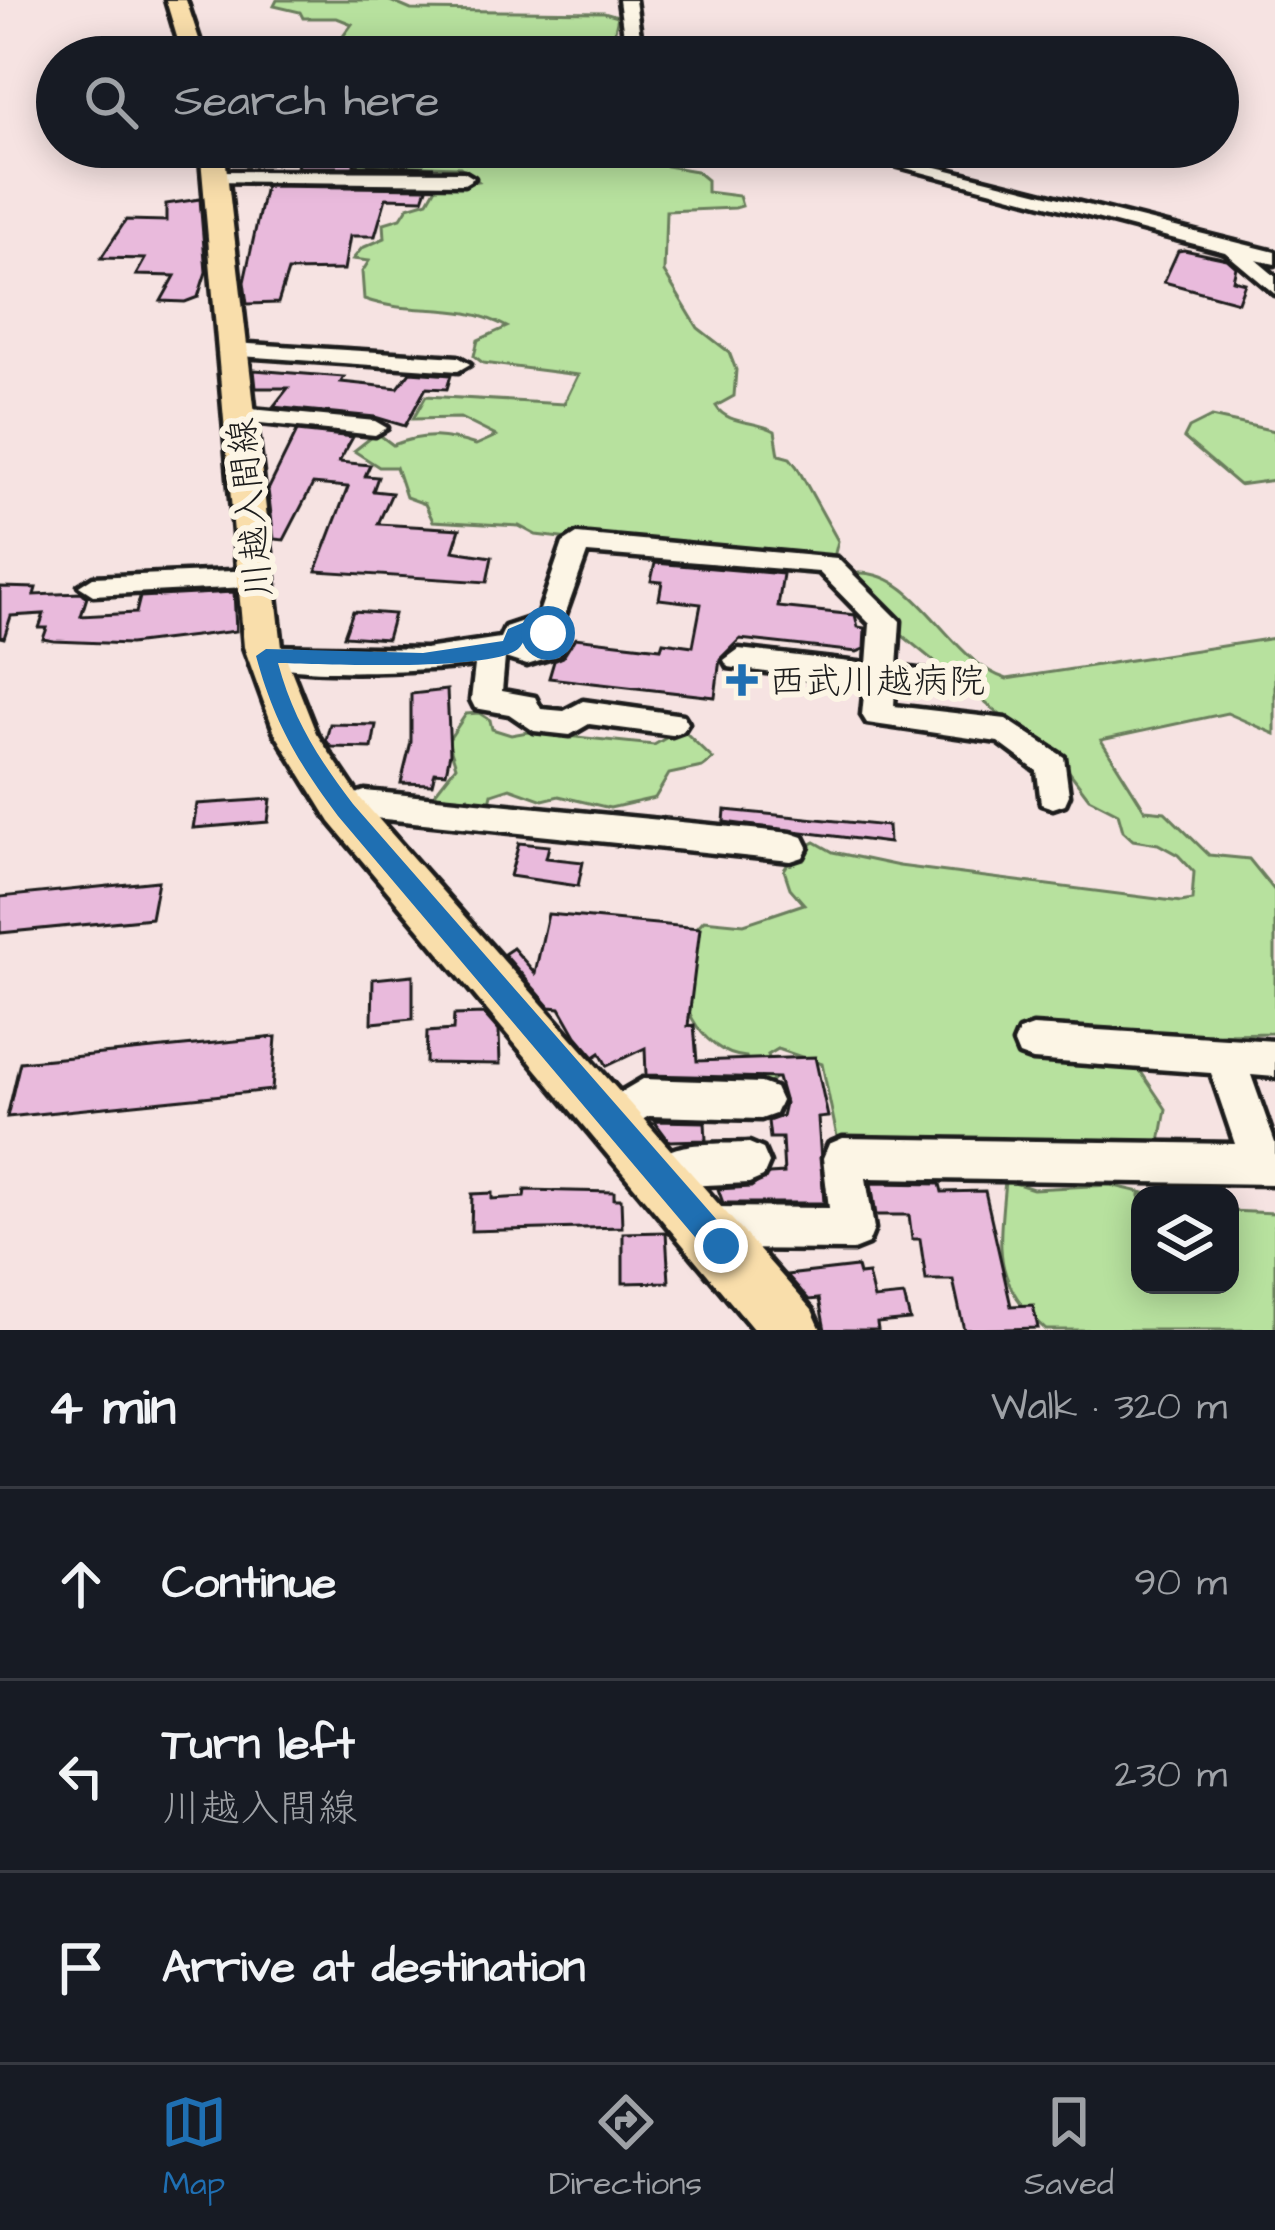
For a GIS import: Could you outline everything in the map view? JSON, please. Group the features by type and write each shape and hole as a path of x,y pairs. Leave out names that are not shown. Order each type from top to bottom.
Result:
{"main road":[{"path":"176,0 187,36"},
{"name":"川越入間線","path":"214,174 266,656 279,704 301,751 345,810 792,1330"}],"street":[{"path":"627,0 631,36"},
{"path":"919,168 1275,258"},
{"path":"214,174 343,196 349,178 464,178"},
{"path":"1233,247 1275,287"},
{"path":"234,350 458,364"},
{"path":"240,416 375,428"},
{"path":"266,656 423,660 501,649 527,656 543,652 552,643 543,629 551,620 577,543 827,564 885,621 878,715 1006,731 1052,766 1053,795"},
{"path":"93,586 256,579"},
{"path":"501,649 486,700 524,706 523,712 534,720 570,723 583,712 672,723"},
{"path":"739,660 927,681"},
{"path":"345,810 365,805 791,847"},
{"path":"1034,1043 1275,1059"},
{"path":"706,1228 853,1229 843,1158 1268,1164 1225,1056"},
{"path":"611,1119 643,1097 761,1101"},
{"path":"662,1178 676,1167 749,1163"}],"green space":[{"path":"277,0 388,0 411,10 618,16 614,36 343,36 352,24 337,18 303,18 300,12 274,6"},
{"path":"461,168 678,168 696,171 707,180 707,192 739,196 742,206 735,208 666,211 664,272 698,328 729,352 736,370 734,396 716,406 734,419 775,431 779,455 790,458 797,467 838,541 834,557 594,542 536,535 519,526 433,521 425,504 406,497 396,467 379,467 354,451 377,433 393,445 434,437 476,445 496,436 460,418 413,419 426,396 564,404 578,375 483,363 474,356 478,340 507,327 489,319 364,299 362,272 369,261 353,259 362,248 385,238 384,223 428,201 436,187 478,181"},
{"path":"1211,417 1275,431 1275,480 1239,485 1184,438 1189,428"},
{"path":"859,573 900,587 968,655 1007,679 1275,638 1275,734 1227,713 1101,740 1145,810 1165,812 1209,855 1249,859 1275,891 1275,1033 1116,1036 1097,1048 1141,1072 1166,1109 1158,1153 839,1146 822,1064 778,1049 768,1055 776,1076 764,1090 752,1082 746,1057 714,1045 693,1019 681,986 682,952 688,939 704,920 744,924 804,904 790,888 784,870 795,853 815,842 833,852 899,866 1192,900 1194,872 1178,855 1158,844 1133,840 1123,831 1118,813 1089,798 1068,770 893,628 855,582"},
{"path":"479,713 490,720 492,729 511,735 528,732 654,745 676,732 686,733 713,759 702,767 669,774 655,798 610,808 559,796 543,800 510,788 492,794 489,807 474,812 468,797 442,800 435,793 456,766 448,741 466,714"},
{"path":"1005,1180 1033,1189 1110,1185 1131,1190 1131,1294 1239,1294 1239,1211 1275,1213 1275,1330 1046,1330 1007,1279 1001,1226"}],"building":[{"path":"265,186 427,188 423,199 386,198 375,236 350,236 344,270 288,271 278,303 247,304 244,282"},
{"path":"200,199 206,272 198,297 161,301 175,276 136,275 145,259 101,258 126,220 166,221 166,204"},
{"path":"1178,251 1227,259 1236,267 1233,280 1245,283 1238,302 1164,282"},
{"path":"254,370 344,377 341,382 398,388 410,372 451,375 447,389 426,388 405,426 375,417 273,407 288,388 256,388"},
{"path":"297,431 353,437 339,462 370,465 365,476 378,477 373,491 392,493 378,524 460,529 453,551 492,557 487,582 316,571 348,487 313,484 284,540 274,539 268,490"},
{"path":"655,563 783,574 778,607 855,615 858,627 865,628 864,649 740,639 720,659 715,697 549,678 554,661 563,657 575,638 661,648 663,642 693,646 701,604 659,599 662,582 651,581"},
{"path":"0,587 36,588 34,595 81,593 87,597 81,616 136,613 140,597 234,592 236,631 130,644 54,641 43,639 47,628 39,628 44,614 11,616 4,638 0,637"},
{"path":"353,611 394,614 387,639 344,636"},
{"path":"447,690 450,753 446,773 435,772 432,784 401,783 411,742 411,694"},
{"path":"330,724 376,725 372,748 331,747 326,740"},
{"path":"271,799 268,822 193,828 197,804"},
{"path":"725,810 888,826 889,843 724,822"},
{"path":"519,843 549,846 546,858 583,862 578,886 510,876"},
{"path":"158,881 151,918 0,933 0,897"},
{"path":"548,914 700,928 688,1026 694,1025 697,1061 815,1057 828,1117 818,1118 824,1203 723,1203 718,1189 751,1187 769,1174 784,1173 782,1138 770,1138 768,1121 782,1116 785,1103 778,1078 646,1075 645,1048 607,1066 600,1053 594,1057 560,1008 550,1007 504,954 513,948 535,973"},
{"path":"413,975 413,1019 372,1023 373,979"},
{"path":"484,1014 499,1031 500,1064 426,1063 427,1032 453,1030 454,1015"},
{"path":"276,1037 272,1090 7,1117 20,1062"},
{"path":"654,1121 705,1122 706,1140 669,1141"},
{"path":"871,1183 940,1184 942,1192 985,1191 1011,1306 1033,1305 1038,1328 964,1330 953,1280 926,1280 920,1239 912,1239 909,1215 876,1215"},
{"path":"525,1190 614,1192 614,1199 621,1199 622,1227 471,1231 472,1194 492,1193 492,1199 524,1197"},
{"path":"666,1232 669,1282 623,1283 623,1233"},
{"path":"857,1267 859,1275 868,1274 874,1299 904,1296 910,1320 877,1323 878,1330 825,1330 819,1299 809,1300 787,1275"}],"place":[{"name":"西武川越病院","path":"742,680"}],"route":[{"path":"548,633 527,628 514,634 511,645 491,653 474,651 423,660 266,656 279,704 301,751 345,810 721,1246"}]}
